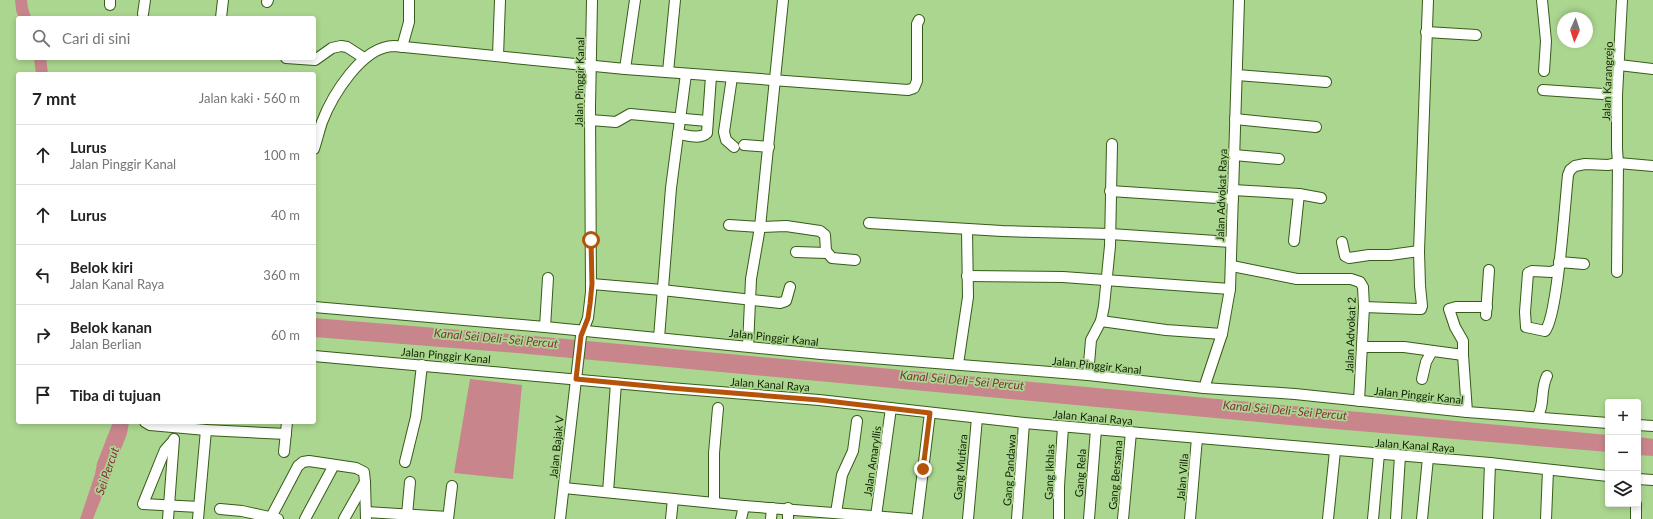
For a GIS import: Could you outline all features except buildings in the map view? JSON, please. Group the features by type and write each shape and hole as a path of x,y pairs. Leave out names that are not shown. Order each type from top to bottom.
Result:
{"street":[{"path":"143,14 145,0"},
{"path":"221,16 223,0"},
{"path":"402,47 409,22 409,0"},
{"path":"498,56 500,0"},
{"name":"Jalan Pinggir Kanal","path":"582,333 588,318 592,284 590,120 592,0"},
{"path":"625,69 634,0"},
{"path":"668,72 675,0"},
{"path":"748,346 752,279 760,227 769,147 783,0"},
{"name":"Jalan Advokat Raya","path":"1204,388 1222,334 1230,289 1232,266 1231,242 1239,0"},
{"path":"1364,307 1421,309 1422,306 1419,251 1428,0"},
{"path":"1542,0 1546,41 1544,71"},
{"name":"Jalan Karangrejo","path":"1617,272 1617,95 1622,0"},
{"path":"316,143 327,112 347,79 364,58 385,47 402,47 442,52 732,78 908,90 916,86 917,81 917,24 919,20"},
{"path":"1426,32 1476,35"},
{"path":"316,59 332,48 341,46 346,47 364,58"},
{"path":"1619,66 1653,69"},
{"path":"659,338 671,188 686,74"},
{"path":"1237,75 1326,82"},
{"path":"678,134 698,137 704,136 706,132 711,76"},
{"path":"732,78 724,132 726,140 739,146 769,147"},
{"path":"1543,90 1617,95"},
{"path":"590,120 616,122 630,114 707,121"},
{"path":"1235,120 1316,127"},
{"path":"1088,376 1091,340 1101,321 1106,280 1110,234 1112,144"},
{"path":"1234,155 1279,159"},
{"path":"1558,265 1553,272 1532,270 1528,273 1525,312 1526,327 1545,331 1552,315 1558,265 1568,175 1570,170 1579,165 1608,165 1618,162 1653,166"},
{"path":"1110,191 1299,194 1321,198"},
{"path":"1294,241 1299,194"},
{"path":"869,223 1054,234 1110,234 1231,242"},
{"path":"729,225 760,227 786,226 820,231 825,235 827,252 832,258 855,260"},
{"path":"958,364 968,297 967,229"},
{"path":"1342,242 1345,256 1349,258 1364,255 1390,255 1419,251"},
{"path":"796,252 827,252"},
{"path":"1558,265 1584,264"},
{"name":"Jalan Advokat 2","path":"1232,266 1297,279 1351,279 1360,282 1363,287 1364,307 1359,401"},
{"path":"1467,412 1462,355 1463,339 1455,327 1449,308 1456,307 1487,311 1490,270"},
{"path":"967,276 1106,280 1230,289"},
{"path":"545,327 548,278"},
{"path":"592,284 662,290 780,304 788,299 790,287"},
{"name":"Jalan Pinggir Kanal","path":"316,304 545,327 582,333 659,338 821,354 958,364 1204,388 1295,394 1467,412 1605,423"},
{"path":"1101,321 1166,330 1222,334"},
{"name":"Jalan Bajak V","path":"560,519 582,333"},
{"path":"1362,347 1404,347 1462,355"},
{"path":"1422,379 1426,362 1432,351"},
{"name":"Jalan Pinggir Kanal","path":"316,356 576,377"},
{"path":"405,462 416,417 422,365"},
{"path":"1538,417 1541,409 1543,384 1547,376"},
{"name":"Jalan Kanal Raya","path":"576,377 616,384 819,400 1024,423 1335,451 1490,463 1605,476"},
{"path":"608,492 616,384"},
{"path":"714,502 714,453 718,408"},
{"name":"Jalan Amaryllis","path":"876,516 891,408"},
{"path":"917,519 930,413"},
{"name":"Gang Mutiara","path":"968,519 976,418"},
{"path":"834,515 842,475 854,451 857,421"},
{"name":"Gang Pandawa","path":"1017,519 1024,423"},
{"path":"147,424 206,430 286,434"},
{"path":"284,452 287,424"},
{"path":"1641,425 1653,426"},
{"name":"Gang Ikhlas","path":"1059,519 1059,486 1063,426"},
{"path":"168,519 175,427"},
{"name":"Gang Rela","path":"1089,519 1096,429"},
{"path":"198,519 206,430"},
{"name":"Gang Bersama","path":"1124,519 1131,432"},
{"name":"Jalan Villa","path":"1190,519 1197,438"},
{"path":"174,441 165,450 143,504 199,507"},
{"path":"1328,519 1335,451"},
{"path":"1373,519 1379,454"},
{"path":"1396,519 1400,456"},
{"path":"1422,519 1428,458"},
{"path":"220,509 273,518 300,464 309,461 362,470 365,474 366,515 407,515 448,518 452,486"},
{"path":"1488,519 1490,463"},
{"path":"305,519 334,465"},
{"path":"1546,519 1548,470"},
{"path":"1641,479 1653,480"},
{"path":"344,519 365,482"},
{"path":"407,515 410,482"},
{"path":"564,488 744,506 788,508 834,515 876,516 910,519"},
{"path":"671,519 672,499"},
{"path":"741,519 744,506"},
{"path":"1636,507 1636,519"},
{"path":"771,519 772,508"},
{"path":"788,508 788,519"}],"water":[{"name":"Kanal Sei Deli–Sei Percut","path":"316,318 533,336 1605,435 1605,452 1322,428 517,353 316,337"},
{"path":"470,379 522,385 513,479 454,473"},
{"name":"Sei Percut","path":"112,424 129,424 127,434 93,519 80,519 95,474 97,463"},
{"path":"1641,437 1653,439 1653,456 1641,455"}],"waterway":[{"name":"Sei Percut","path":"21,0 24,16"},
{"name":"Sei Percut","path":"40,60 42,72"}],"route":[{"path":"591,240 592,284 590,304 588,318 581,336 576,379 616,384 779,396 930,413 923,469"}]}
